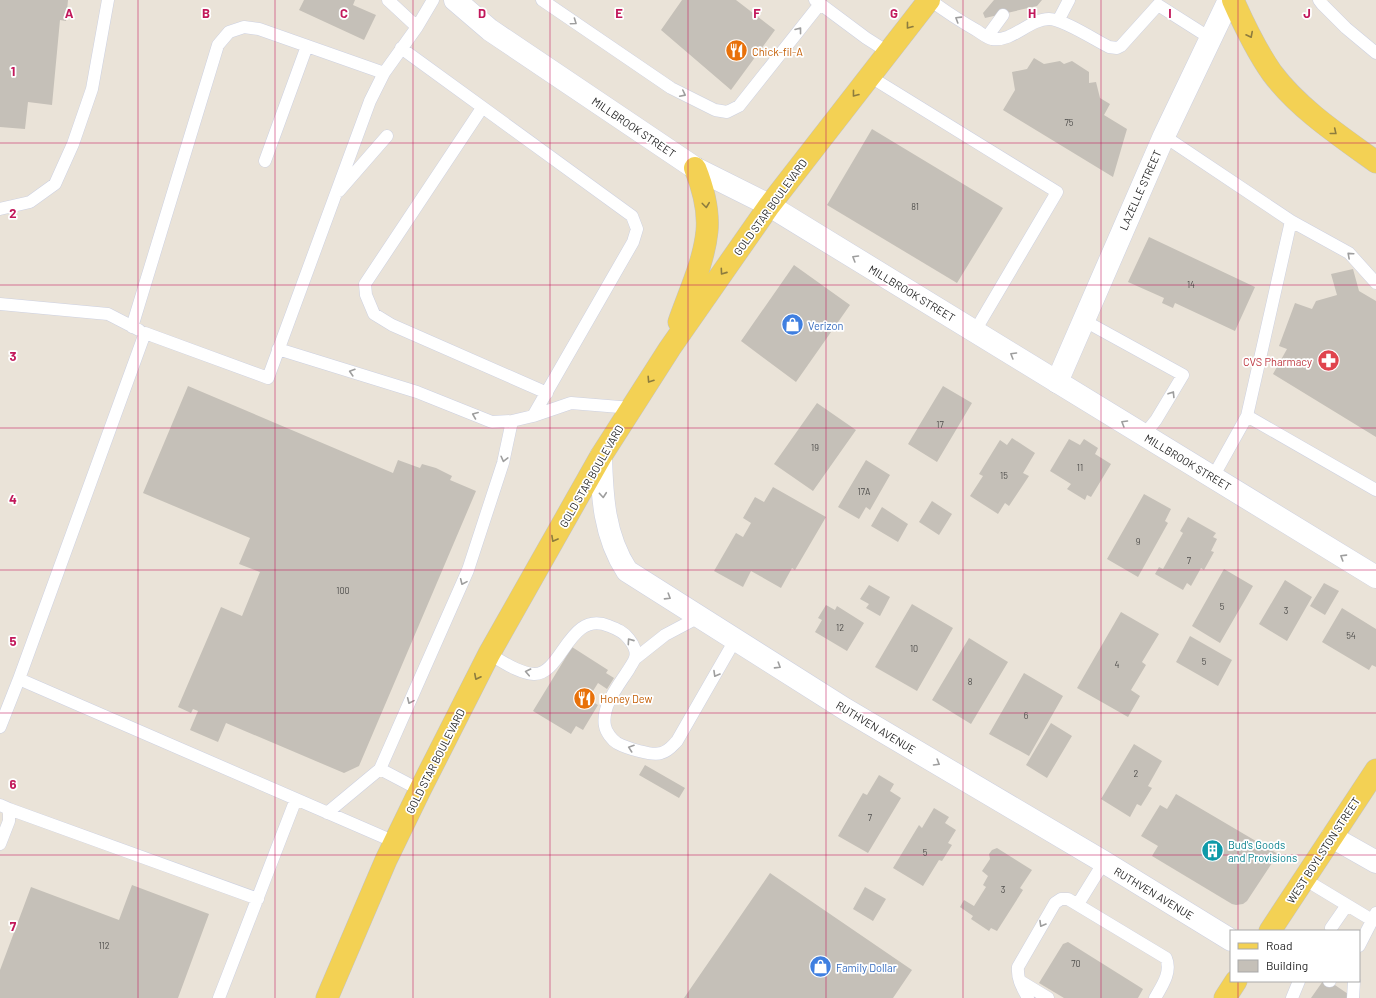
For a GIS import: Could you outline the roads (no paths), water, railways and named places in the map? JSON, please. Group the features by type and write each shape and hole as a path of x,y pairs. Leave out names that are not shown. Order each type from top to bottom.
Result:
{"main road":[{"name":"MILLBROOK STREET","path":"455,0 490,30 695,168 769,206 1376,577"},
{"name":"GOLD STAR BOULEVARD","path":"327,998 395,842 420,790 489,654 601,456 670,348 769,206 869,76 930,0"},
{"name":"LAZELLE STREET","path":"1057,382 1164,136 1229,0"},
{"path":"1233,0 1258,51 1272,73 1288,91 1324,124 1376,162"},
{"path":"670,348 703,252 707,230 705,199 702,185 695,168"},
{"name":"RUTHVEN AVENUE","path":"601,456 602,486 606,517 613,545 627,571 845,709 1104,862 1230,939"},
{"name":"WEST BOYLSTON STREET","path":"1271,930 1332,837 1373,780"},
{"path":"1332,837 1376,862"},
{"path":"1225,998 1235,982"}],"lane":[{"path":"0,209 30,202 55,184 73,144 92,89 108,0"},
{"path":"388,0 417,27"},
{"path":"0,304 108,314 145,333 268,378 370,101 384,73 417,27 433,0"},
{"path":"542,0 671,88 715,110 727,112 739,106 818,2 866,38 888,52"},
{"path":"930,0 990,39 1000,39 1040,21 1048,19 1058,21 1109,47 1117,48 1121,46 1163,2 1210,38"},
{"path":"1058,21 1069,0"},
{"path":"1320,0 1322,4 1346,28 1376,53"},
{"path":"987,37 1003,15"},
{"path":"132,327 218,45 229,32 244,27 259,29 384,73"},
{"path":"266,161 307,46"},
{"path":"401,48 632,216 637,229 633,242 533,416"},
{"path":"869,76 1057,192 975,332"},
{"path":"482,108 365,284 366,295 374,314 392,326 547,393"},
{"path":"334,197 387,136"},
{"path":"1164,136 1291,221 1349,252 1376,284"},
{"path":"1213,477 1247,416 1291,221"},
{"path":"1083,320 1183,375 1156,420 1144,435"},
{"path":"0,727 19,679 145,333"},
{"path":"278,349 417,392 492,422 512,421 533,416 571,403 632,408"},
{"path":"1247,416 1376,490"},
{"path":"327,813 380,769 468,570 503,463 512,421"},
{"path":"699,617 665,635 636,658 611,698 606,711 605,726 609,736 616,743 647,753 660,754 670,750 735,640"},
{"path":"489,654 522,671 534,674 545,671 557,658 570,638 581,629 592,624 602,623 622,631 630,639 635,649 636,658"},
{"path":"19,679 395,842"},
{"path":"380,769 420,790"},
{"path":"219,998 296,799"},
{"path":"4,807 258,899"},
{"path":"0,844 9,821 4,807"},
{"path":"1073,901 1104,862"},
{"path":"1304,879 1347,905 1374,916 1360,944"},
{"path":"1028,998 1017,975 1018,967 1055,903 1061,899 1073,901 1166,958 1168,963 1168,973 1155,998"},
{"path":"1331,928 1347,905"},
{"path":"1019,981 1048,998"},
{"path":"1292,998 1299,982"},
{"path":"1353,998 1354,982"}],"place":[{"name":"Chick-fil-A","path":"737,51"},
{"name":"Verizon","path":"793,325"},
{"name":"CVS Pharmacy","path":"1328,361"},
{"name":"Honey Dew","path":"584,698"},
{"name":"Bud's Goods and Provisions","path":"1213,850"},
{"name":"Family Dollar","path":"820,967"}]}
